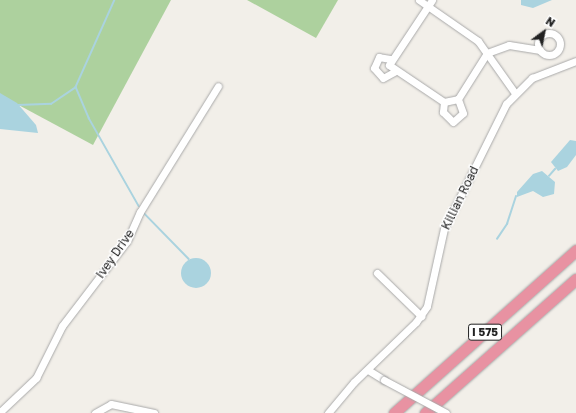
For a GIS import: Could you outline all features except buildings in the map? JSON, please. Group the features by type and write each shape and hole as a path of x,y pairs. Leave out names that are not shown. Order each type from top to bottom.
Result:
{"highway":[{"name":"I 575","path":"394,413 576,250"},
{"name":"I 575","path":"425,413 573,282"}],"street":[{"path":"419,0 426,7 478,41 515,93"},
{"path":"389,62 432,0"},
{"path":"394,72 383,78 374,68 379,57 389,62 394,72 444,102 458,99 487,53 509,45 539,50"},
{"name":"Killian Road","path":"328,413 421,316 432,296 447,220 496,120 515,93 552,68 576,61"},
{"name":"Ivey Drive","path":"0,412 36,378 62,326 127,241 140,212 218,86"},
{"path":"444,102 443,112 452,122 463,113 458,99"},
{"path":"377,274 421,316"},
{"path":"368,370 446,413"},
{"path":"95,413 111,404 154,413"}],"green space":[{"path":"0,0 171,0 93,145 0,95"},
{"path":"247,0 338,0 316,38"}],"water":[{"path":"521,0 552,0 533,8 521,5"},
{"path":"0,93 17,103 36,125 38,133 0,129"},
{"path":"570,140 576,141 576,155 567,167 558,171 551,162"},
{"path":"542,171 555,182 554,194 543,197 533,191 517,197 517,192 533,174"},
{"path":"196,258 206,263 211,273 206,283 196,288 186,283 181,273 186,263"}],"waterway":[{"path":"115,0 76,87 89,118 139,206"},
{"path":"18,105 51,104 76,87"},
{"path":"549,176 555,169"},
{"path":"497,239 507,224 516,196"},
{"path":"144,213 189,259"}]}
